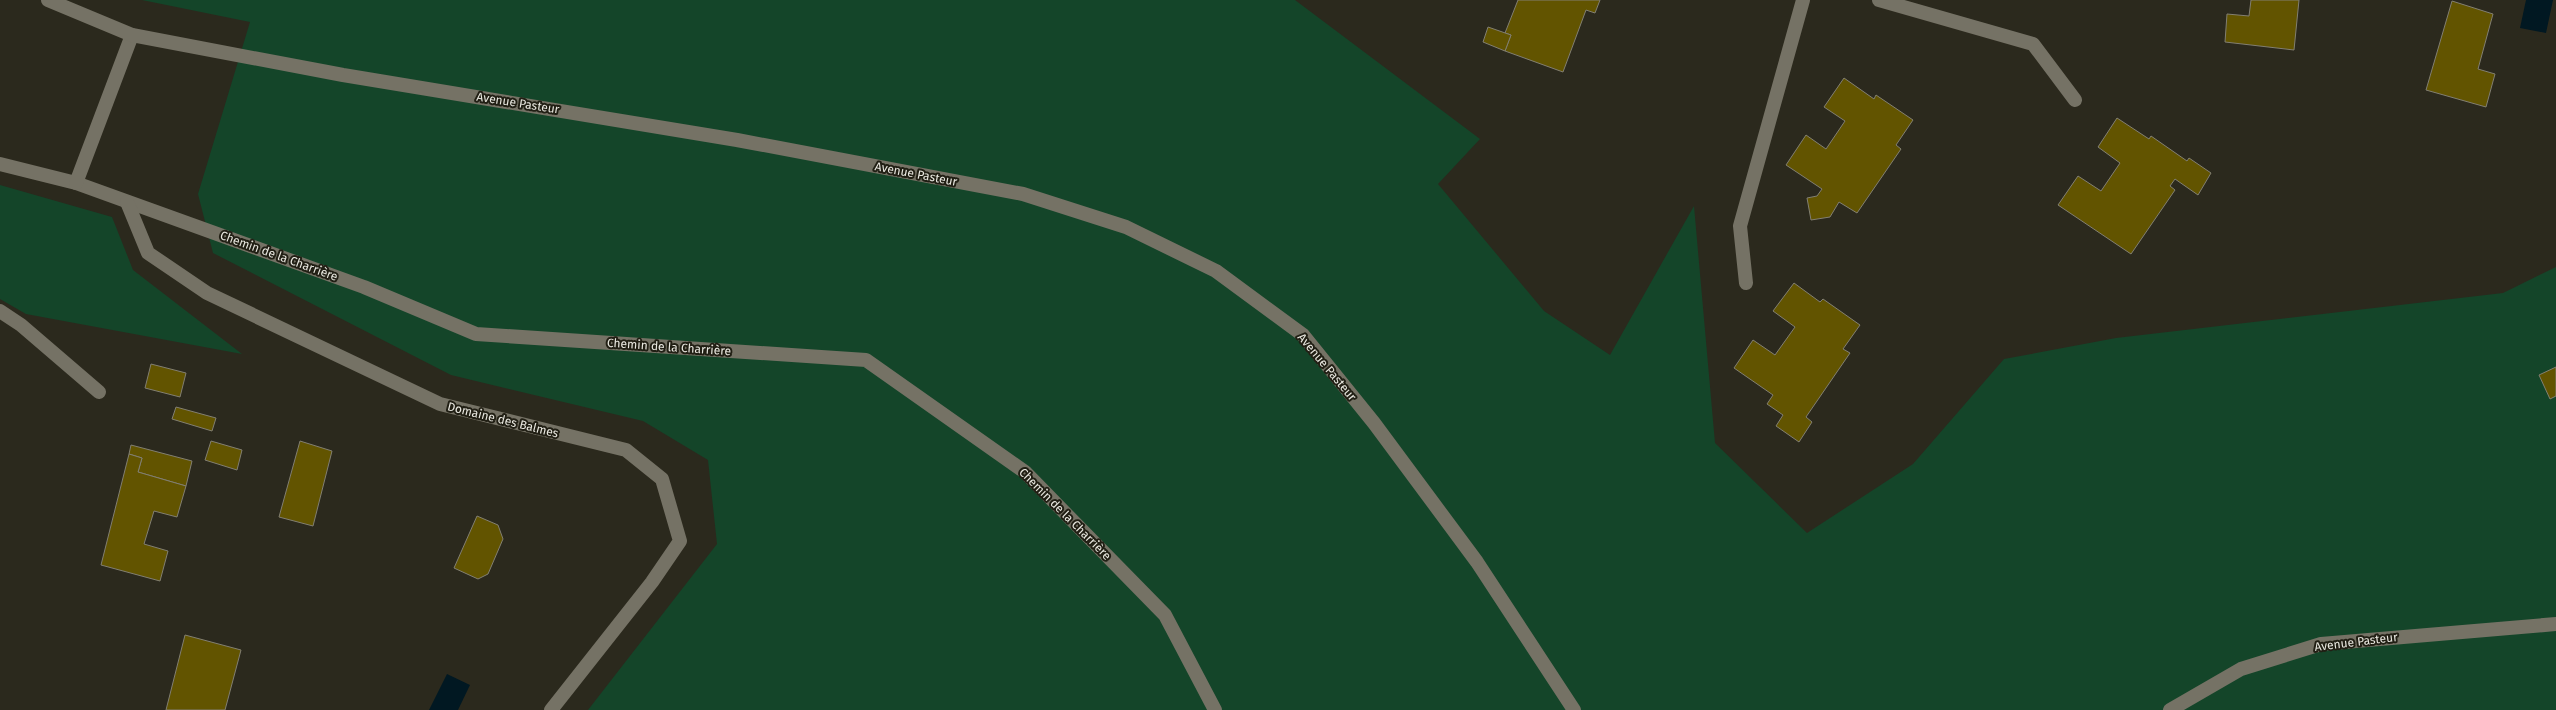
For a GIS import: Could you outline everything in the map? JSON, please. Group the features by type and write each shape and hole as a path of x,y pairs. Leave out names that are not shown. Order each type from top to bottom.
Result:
{"street":[{"name":"Avenue Pasteur","path":"48,0 132,35 344,74 737,140 1014,192 1126,226 1216,271 1303,335 1374,423 1477,562 1574,710"},
{"path":"1746,283 1740,226 1803,0"},
{"path":"1879,0 2033,44 2075,100"},
{"path":"76,183 132,35"},
{"name":"Chemin de la Charrière","path":"0,164 76,183 364,287 476,334 866,360 1025,472 1165,615 1215,710"},
{"name":"Domaine des Balmes","path":"127,202 148,253 207,293 440,404 626,450 662,479 680,541 652,582 551,710"},
{"path":"0,311 21,325 99,392"},
{"name":"Avenue Pasteur","path":"2170,710 2241,669 2321,644 2556,624"}],"green space":[{"path":"142,0 1295,0 1480,139 1438,184 1544,311 1610,355 1694,206 1715,443 1807,533 1913,464 2004,359 2116,338 2503,293 2556,267 2556,710 588,710 717,544 708,460 643,421 451,375 213,253 198,194 250,22"},
{"path":"0,185 112,217 133,270 242,354 26,314 0,299"}],"water":[{"path":"2526,0 2553,0 2546,33 2520,28"},
{"path":"447,674 470,685 458,710 429,710"}],"building":[{"path":"1518,0 1600,0 1595,13 1586,10 1563,72 1505,51 1511,35 1505,33"},
{"path":"2251,0 2299,0 2294,50 2225,42 2227,14 2249,16"},
{"path":"2452,1 2493,14 2478,69 2495,74 2486,107 2426,90"},
{"path":"1488,27 1511,35 1505,51 1483,42"},
{"path":"1844,78 1874,99 1876,95 1913,120 1896,145 1901,149 1857,213 1839,202 1830,217 1811,220 1807,198 1817,196 1822,189 1786,165 1806,135 1826,149 1845,121 1824,107"},
{"path":"2117,118 2149,139 2151,136 2187,161 2189,158 2211,173 2198,195 2175,179 2170,186 2175,190 2131,254 2058,205 2078,176 2101,191 2120,163 2098,147"},
{"path":"1794,283 1820,302 1823,299 1860,325 1843,349 1850,353 1806,417 1812,422 1799,442 1776,426 1783,415 1767,404 1773,395 1734,368 1753,340 1775,355 1795,327 1773,311"},
{"path":"151,364 186,373 180,397 145,388"},
{"path":"2556,367 2556,396 2550,399 2539,375"},
{"path":"176,407 216,418 212,431 172,419"},
{"path":"211,441 242,450 237,470 205,460"},
{"path":"300,441 332,451 313,526 279,517"},
{"path":"131,445 192,461 186,486 138,472 142,458 129,454"},
{"path":"129,454 142,458 138,472 186,486 177,517 154,511 144,544 168,551 160,581 101,565"},
{"path":"477,516 498,525 503,539 488,574 478,579 454,568"},
{"path":"185,635 241,650 225,710 166,710"}]}
